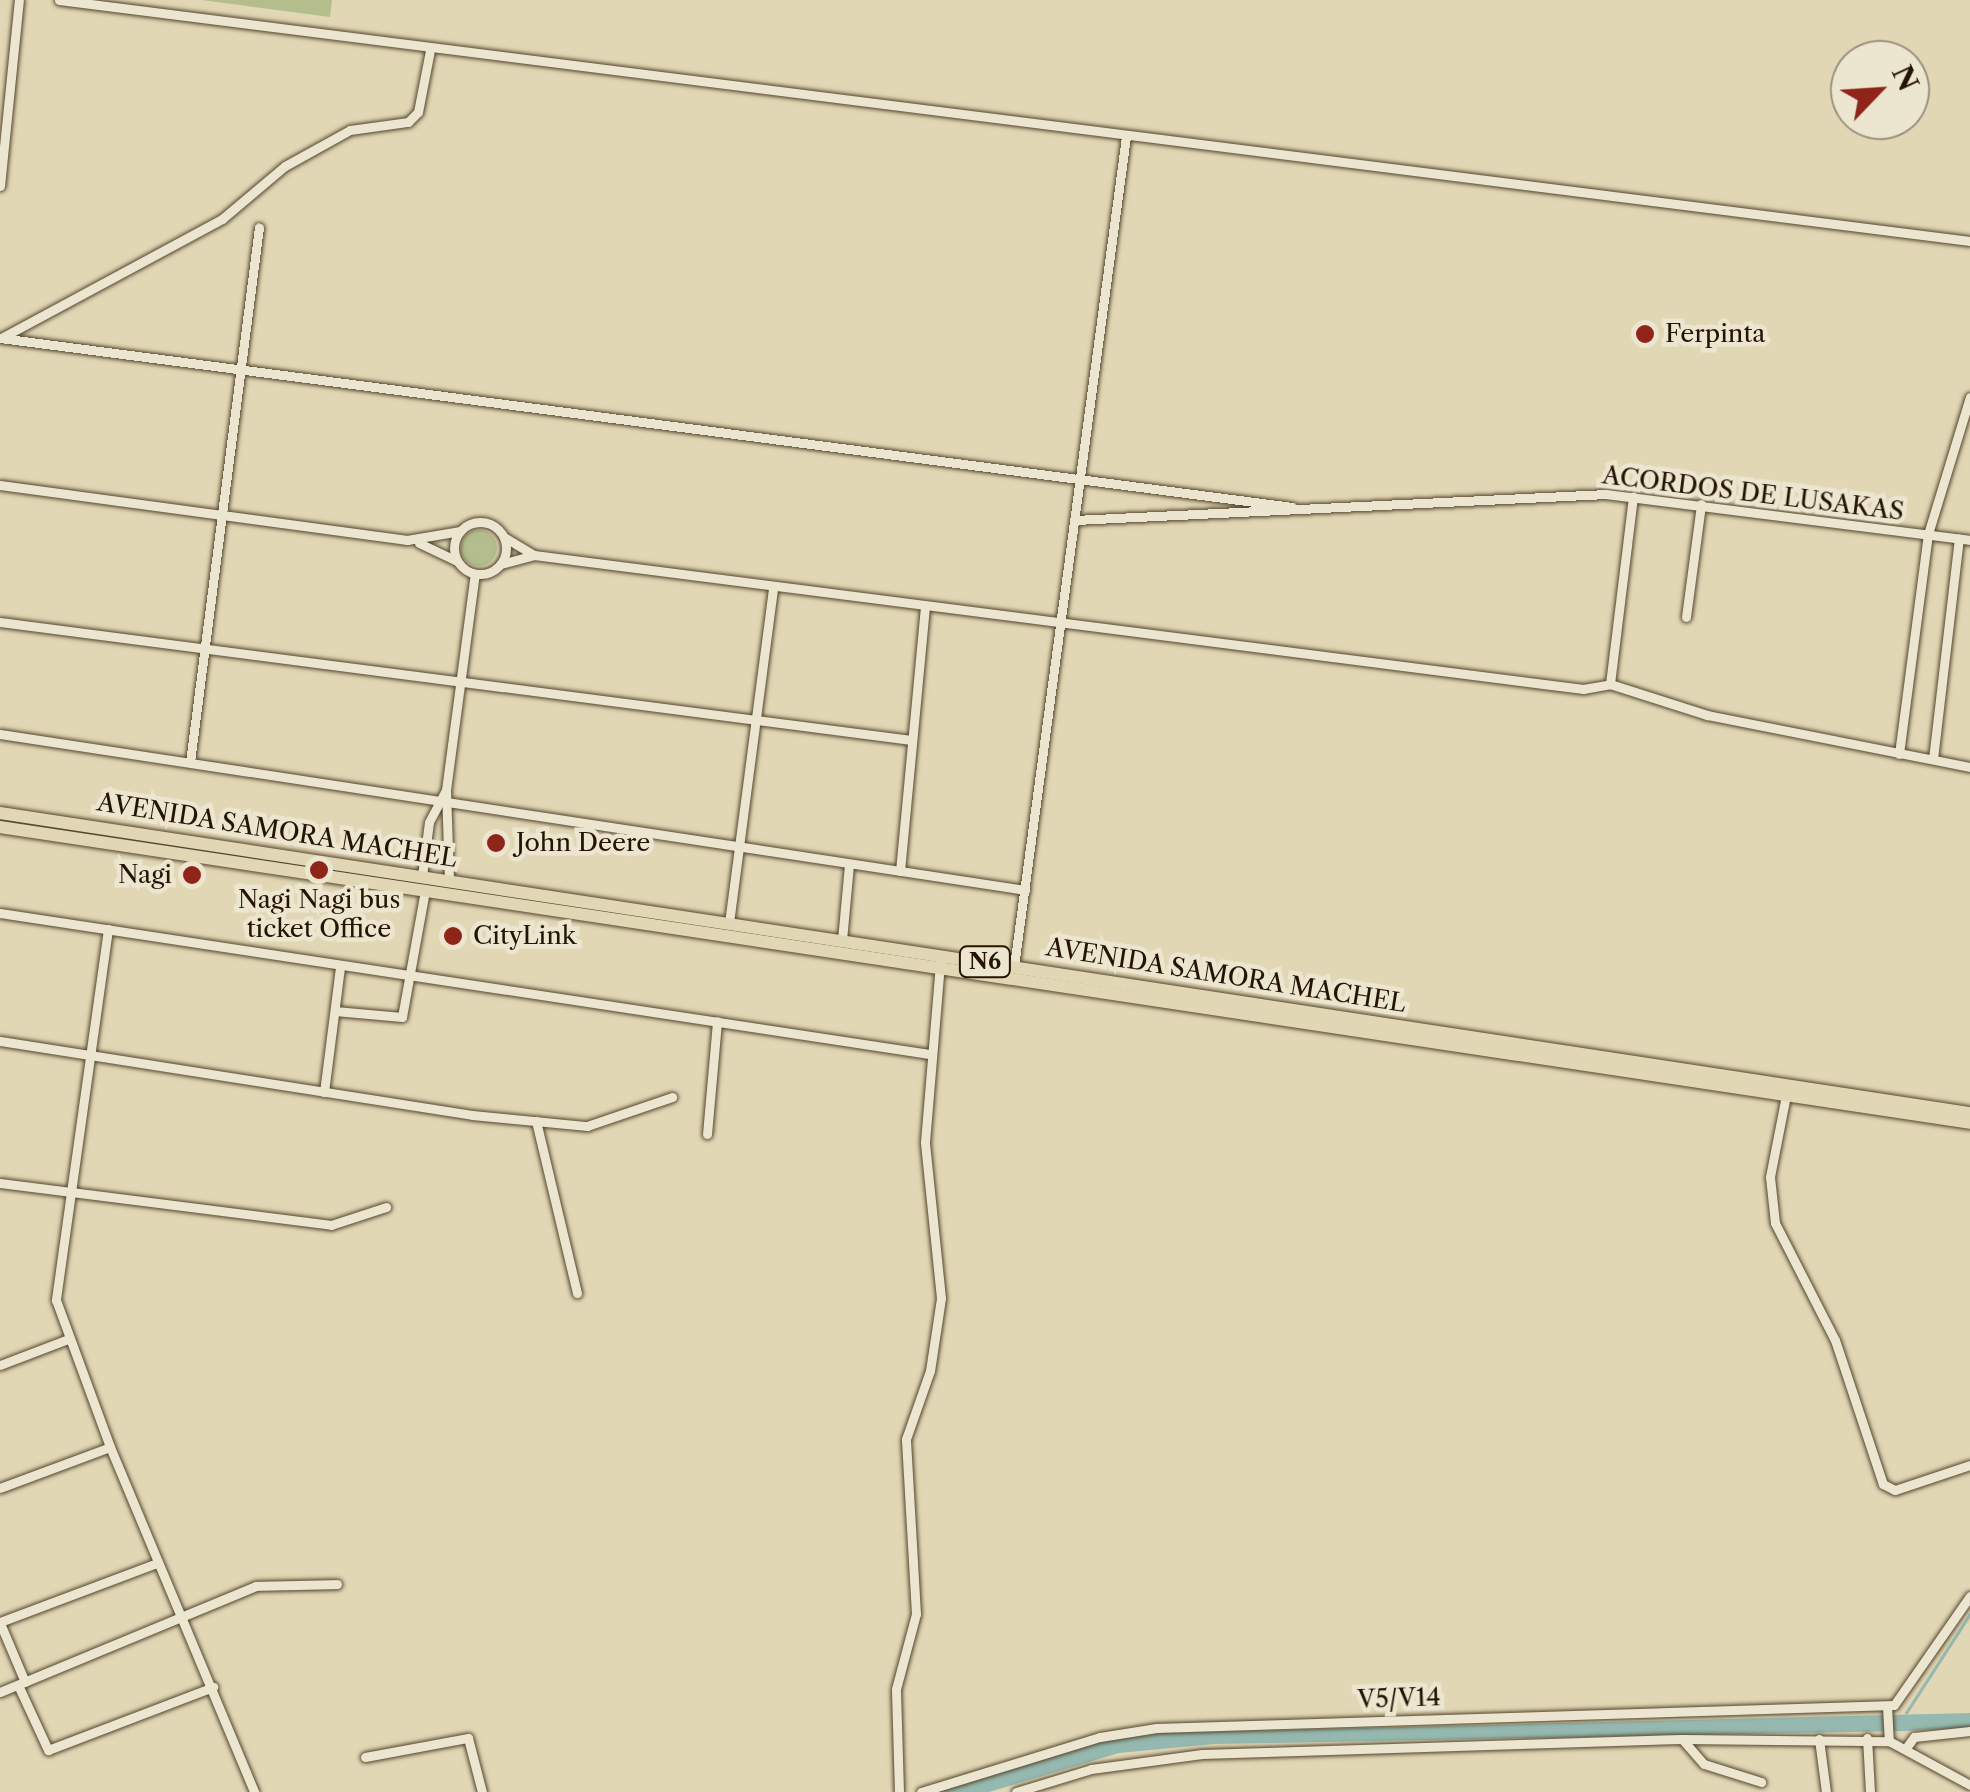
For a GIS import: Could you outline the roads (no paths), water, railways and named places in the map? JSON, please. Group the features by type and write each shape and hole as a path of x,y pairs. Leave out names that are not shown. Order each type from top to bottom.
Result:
{"highway":[{"name":"AVENIDA SAMORA MACHEL","path":"0,813 19,823 379,878 424,891 1970,1112"},
{"name":"AVENIDA SAMORA MACHEL","path":"0,827 19,823"},
{"name":"AVENIDA SAMORA MACHEL","path":"379,878 422,876 842,940 941,962 1014,966 1788,1089 1970,1123"}],"street":[{"path":"0,186 20,0"},
{"path":"60,0 430,50 1970,240"},
{"path":"0,338 222,219 286,166 350,130 408,122 418,112 430,50"},
{"path":"1014,966 1126,137"},
{"path":"190,762 237,368 259,227"},
{"path":"0,338 1080,475 1292,507"},
{"path":"1899,754 1928,534 1970,397"},
{"path":"0,485 407,540 457,561 475,574"},
{"path":"1610,684 1633,496"},
{"name":"ACORDOS DE LUSAKAS","path":"1292,507 1633,496 1965,539"},
{"path":"1686,617 1701,504"},
{"path":"1075,520 1292,507"},
{"path":"407,540 460,531 481,522 534,556"},
{"path":"457,561 460,531"},
{"path":"502,564 504,537"},
{"path":"1933,760 1965,539"},
{"path":"475,574 534,556 1583,689 1610,684 1707,715 1970,767"},
{"path":"449,880 451,808 446,790 475,574"},
{"path":"730,923 752,721 773,587"},
{"path":"900,871 925,606"},
{"path":"0,622 204,652 910,740"},
{"path":"0,734 190,762 451,808 1025,890"},
{"path":"422,876 435,805 446,790"},
{"path":"842,940 849,864"},
{"path":"335,1011 402,1018 424,891"},
{"path":"0,913 929,1054"},
{"path":"108,929 66,1192 56,1286 68,1339 110,1448 254,1792"},
{"path":"899,1792 896,1690 916,1614 906,1439 930,1371 941,1298 926,1169 929,1054 941,962"},
{"path":"324,1092 340,967"},
{"path":"707,1134 717,1021"},
{"path":"0,1041 324,1092 592,1126 672,1097"},
{"path":"1788,1089 1770,1177 1776,1223 1836,1340 1882,1484 1895,1490 1970,1465"},
{"path":"536,1121 577,1293"},
{"path":"0,1183 331,1225 386,1207"},
{"path":"0,1365 68,1339"},
{"path":"0,1488 110,1448"},
{"path":"157,1562 0,1623 48,1750 213,1687"},
{"path":"0,1692 256,1586 337,1584"},
{"path":"1889,1742 1887,1706 1912,1681 1970,1596"},
{"name":"V5/V14","path":"921,1792 1100,1737 1156,1728 1887,1706"},
{"path":"1906,1748 1914,1737 1970,1730"},
{"path":"365,1757 468,1738 482,1792"},
{"path":"1867,1738 1870,1792"},
{"path":"1016,1792 1091,1769 1202,1754 1682,1739 1867,1738 1906,1748 1970,1785"},
{"path":"1682,1739 1704,1764 1761,1782"},
{"path":"1819,1739 1826,1792"}],"water":[{"path":"1970,1713 1970,1728 1904,1731 1214,1744 1119,1753 989,1792 933,1792 1091,1742 1164,1733"}],"waterway":[{"path":"1906,1713 1970,1614"}],"place":[{"name":"Ferpinta","path":"1645,334"},
{"name":"John Deere","path":"496,843"},
{"name":"Nagi Nagi bus ticket Office","path":"319,870"},
{"name":"Nagi","path":"192,875"},
{"name":"CityLink","path":"453,936"}]}
